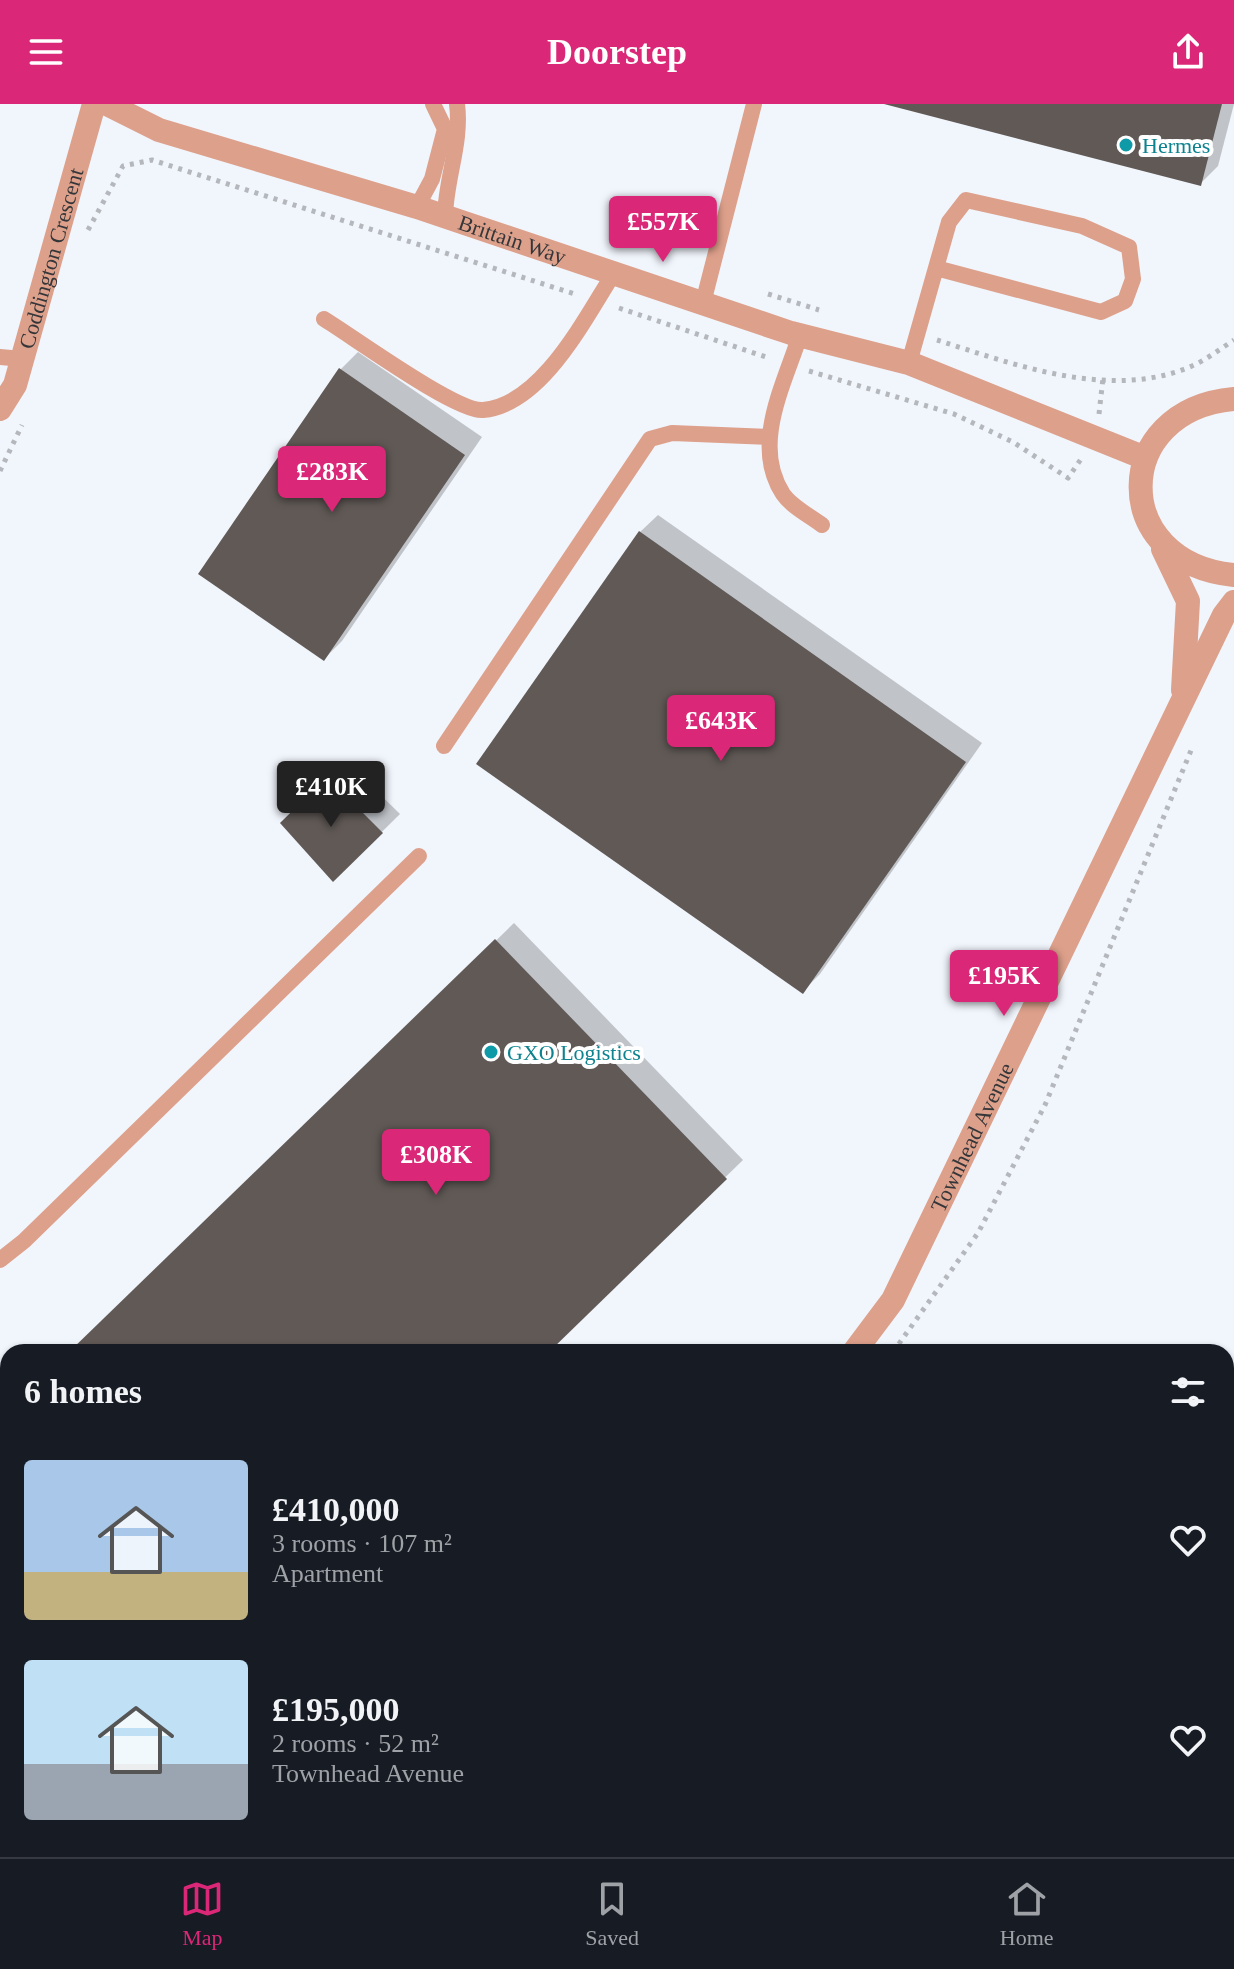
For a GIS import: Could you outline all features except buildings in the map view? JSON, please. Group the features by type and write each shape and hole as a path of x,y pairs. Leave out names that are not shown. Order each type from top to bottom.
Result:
{"street":[{"name":"Coddington Crescent","path":"0,409 15,385 11,358 94,104"},
{"name":"Brittain Way","path":"107,104 159,130 417,207 800,335 909,363 1145,458"},
{"path":"1234,399 1209,401 1185,410 1166,425 1145,458 1141,495 1147,521 1161,543 1181,562 1207,573 1234,575"},
{"name":"Townhead Avenue","path":"1161,543 1188,601 1183,701"},
{"name":"Townhead Avenue","path":"860,1344 893,1300 1224,615 1234,602"}],"lane":[{"path":"417,207 432,179 445,129 433,104"},
{"path":"445,216 446,182 460,129 457,104"},
{"path":"703,303 754,104"},
{"path":"909,363 949,222 966,200 1082,226 1129,247 1133,279 1125,301 1101,312 936,268"},
{"path":"324,319 428,386 473,408 484,410 531,390 614,273"},
{"path":"800,335 768,437 771,466 784,496 822,525"},
{"path":"444,746 650,439 672,433 768,437"},
{"path":"0,1260 24,1241 419,856"}],"path":[{"path":"152,160 791,365 954,414 1013,442 1068,478 1096,438 1103,378"},
{"path":"899,1344 978,1233 1045,1105 1194,744"}],"place":[{"name":"Hermes","path":"1126,145"},
{"name":"GXO Logistics","path":"491,1052"}]}
